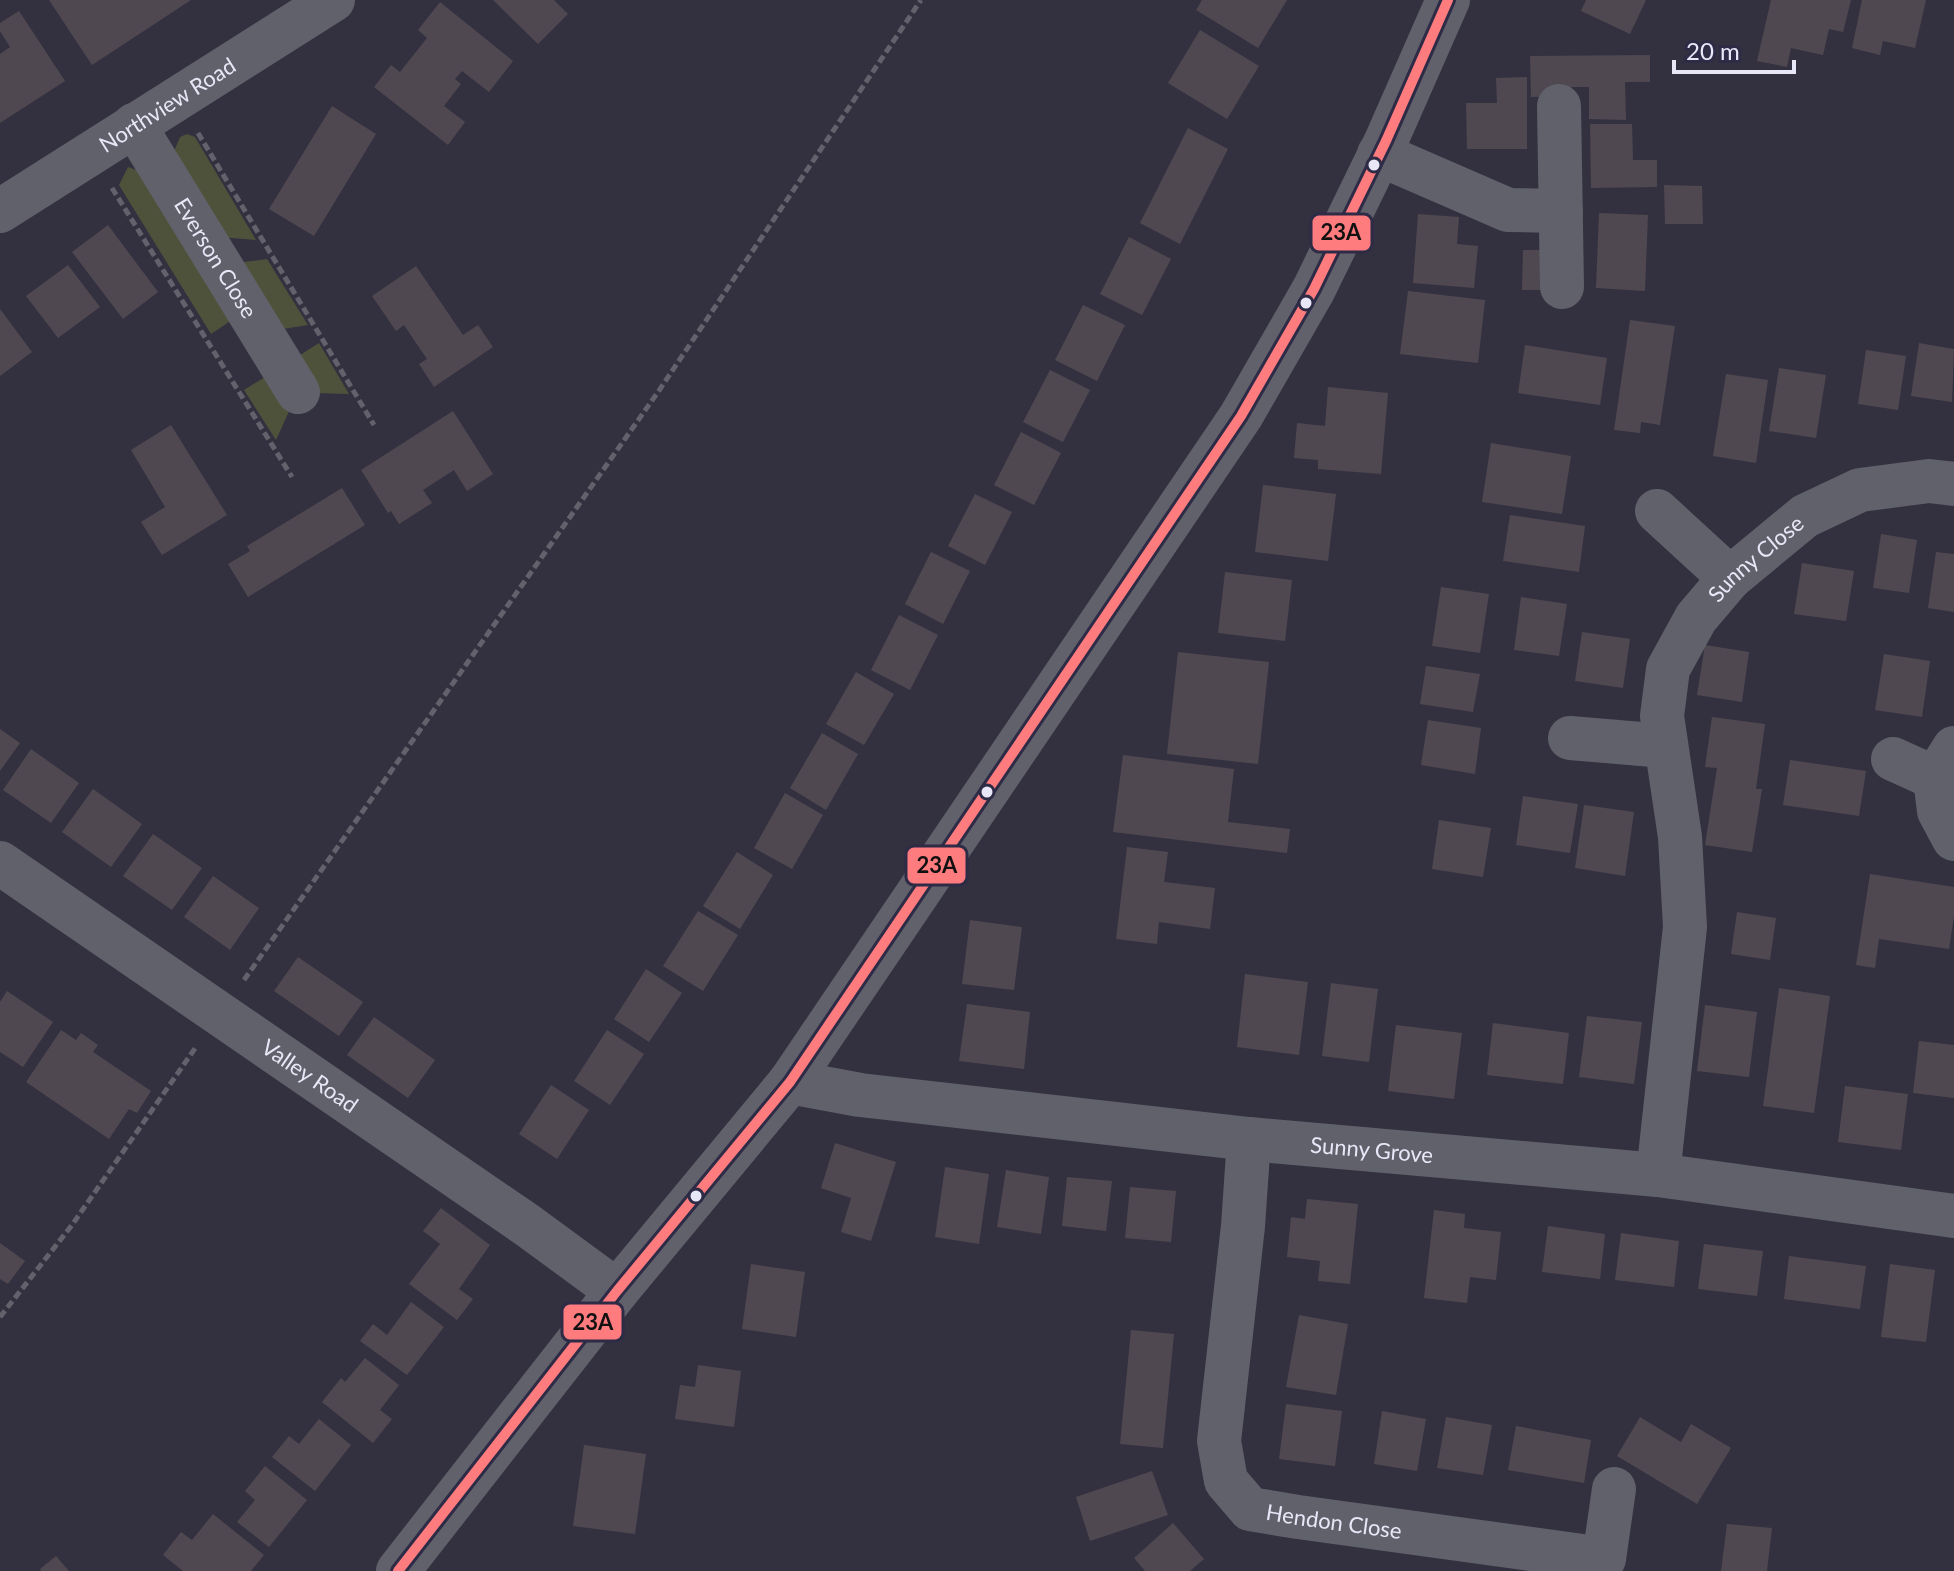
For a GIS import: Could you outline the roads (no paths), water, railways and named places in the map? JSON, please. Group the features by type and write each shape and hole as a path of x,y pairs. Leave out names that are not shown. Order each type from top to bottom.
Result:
{"street":[{"name":"Northview Road","path":"0,211 333,0"},
{"path":"398,1571 617,1291 790,1082 1241,416 1314,289 1448,0"},
{"path":"1559,106 1562,287"},
{"name":"Everson Close","path":"134,125 298,392"},
{"path":"1379,154 1508,210 1561,211"},
{"name":"Sunny Close","path":"1658,1175 1685,927 1680,837 1662,716 1668,669 1696,618 1730,578 1805,516 1860,490 1929,481 1954,484"},
{"path":"1657,511 1730,578"},
{"path":"1570,738 1665,746"},
{"path":"1893,759 1944,763 1939,811 1954,839"},
{"name":"Valley Road","path":"0,863 527,1225 617,1291"},
{"name":"Sunny Grove","path":"790,1082 860,1095 1249,1139 1658,1175 1954,1216"},
{"name":"Hendon Close","path":"1249,1139 1243,1226 1219,1441 1226,1481 1250,1509 1604,1565 1614,1489"}]}
